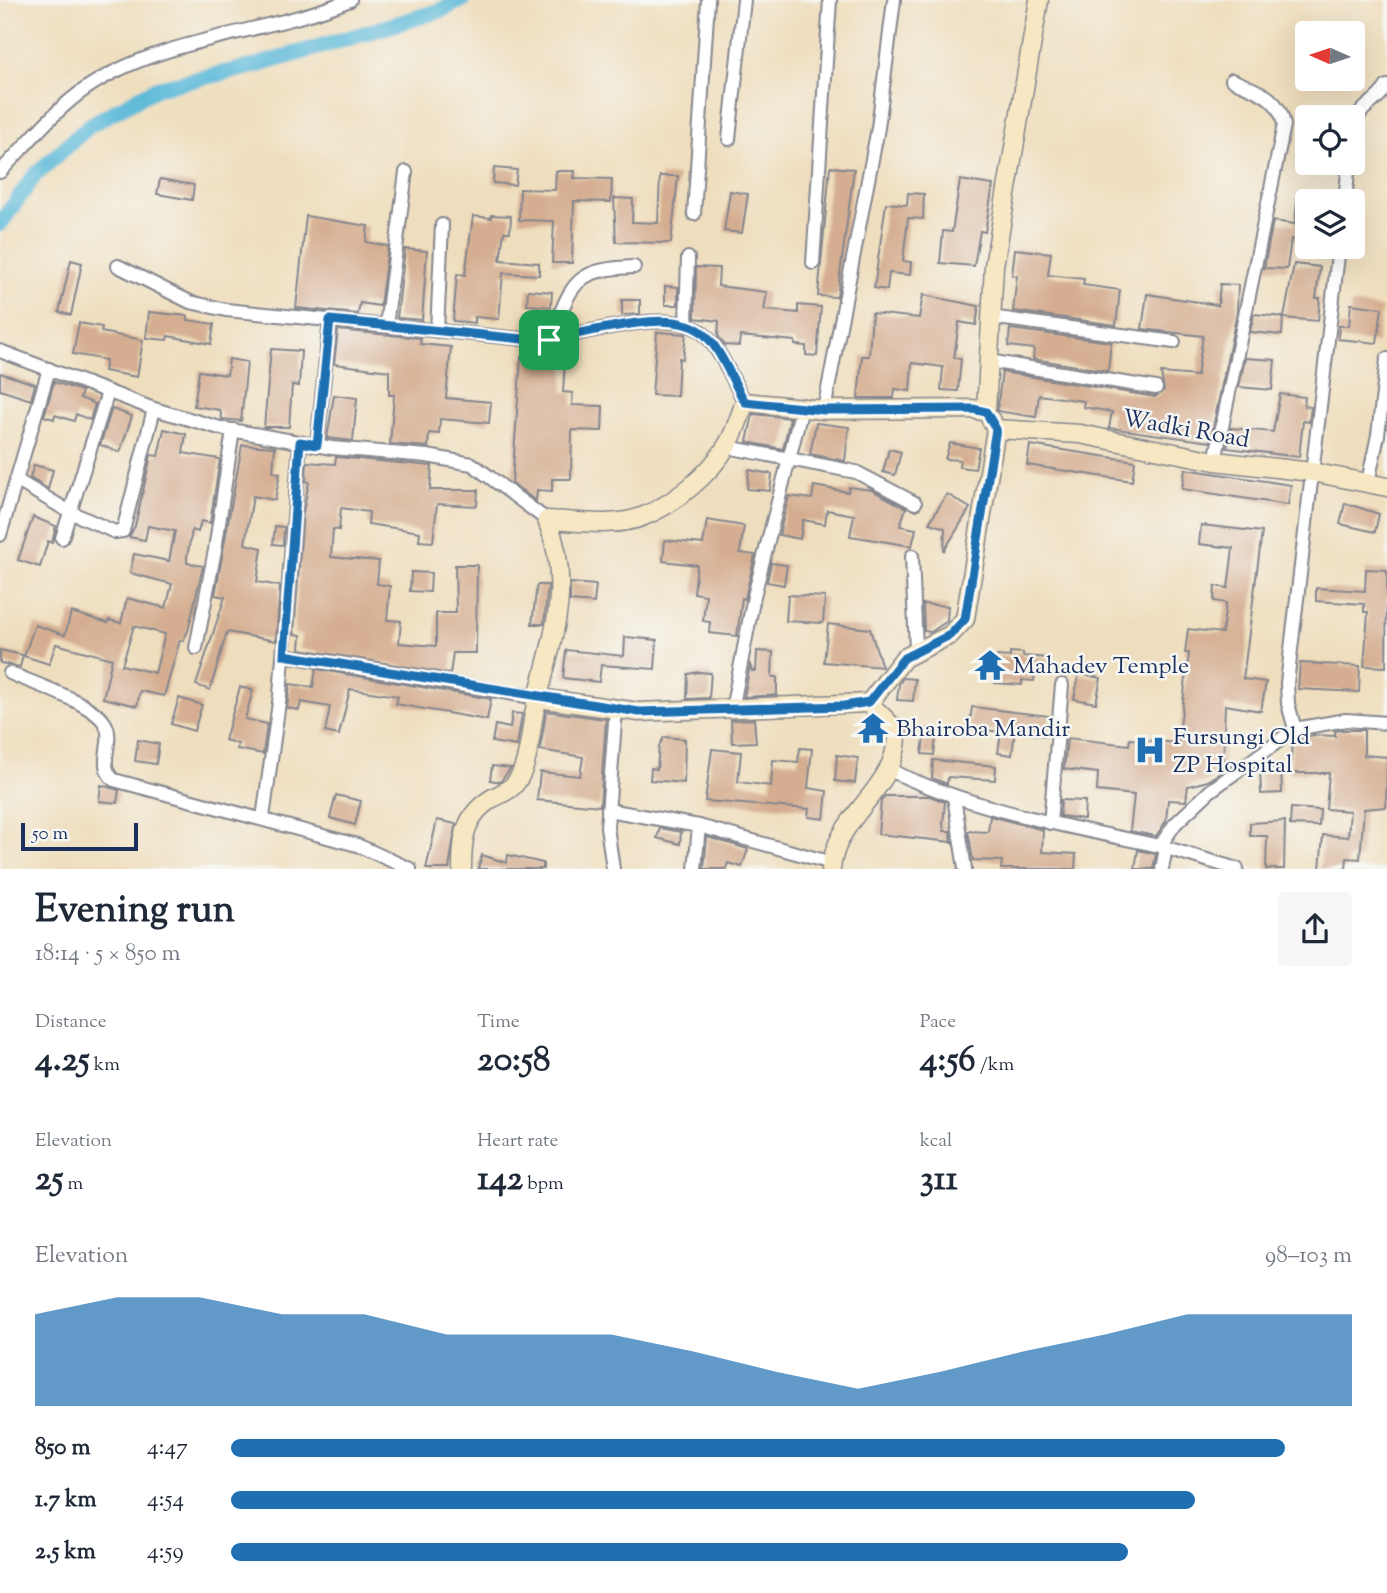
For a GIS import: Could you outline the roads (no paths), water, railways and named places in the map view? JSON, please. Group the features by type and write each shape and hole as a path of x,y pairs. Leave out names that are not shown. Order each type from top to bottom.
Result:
{"street":[{"path":"0,172 52,116 88,87 112,73 190,46 316,14 350,0"},
{"path":"694,214 708,0"},
{"path":"729,139 744,0"},
{"path":"813,264 830,0"},
{"path":"824,410 878,128 894,0"},
{"path":"869,702 893,669 916,650 950,635 965,619 996,429 986,412 990,317 1000,228 1039,0"},
{"path":"1216,461 1284,125 1282,111 1271,98 1232,80"},
{"path":"1365,106 1382,94 1387,86"},
{"path":"386,326 407,172"},
{"path":"437,331 442,225"},
{"path":"686,323 688,258"},
{"path":"1294,729 1287,704 1287,683 1338,259"},
{"path":"118,266 206,308 549,340 620,325 686,323 708,337 745,402"},
{"path":"549,340 571,290 585,276 601,268 634,267"},
{"path":"990,317 1174,342"},
{"path":"317,445 330,320"},
{"path":"0,351 154,409 233,430 317,445 428,456 472,464 547,520 621,521 643,517 702,476 727,447 745,402"},
{"path":"1368,482 1378,435 1387,359"},
{"path":"988,360 1156,388"},
{"path":"0,535 49,369"},
{"path":"62,538 108,392"},
{"path":"745,402 824,410 973,409 986,412"},
{"path":"732,710 754,596 802,408"},
{"path":"16,480 70,512 116,533 123,531 154,409"},
{"name":"Wadki Road","path":"996,429 1080,434 1216,461 1312,472 1387,487"},
{"path":"196,648 215,550 233,430"},
{"path":"263,818 284,655 300,442"},
{"path":"727,447 856,472 915,503"},
{"path":"462,869 464,830 472,816 492,799 508,791 523,772 538,698 555,639 560,600 559,559 547,520"},
{"path":"912,556 916,650"},
{"path":"284,655 538,698 639,712 869,702 897,731 898,744 890,771 843,829 832,866 699,826 608,810"},
{"path":"10,673 82,706 105,723 108,734 106,769 114,780 263,818 372,850 410,869"},
{"path":"1050,822 1062,685"},
{"path":"612,869 608,810 616,709"},
{"path":"1162,869 1163,847 1175,824 1210,791 1294,729 1346,720 1387,723"},
{"path":"890,771 954,797 1163,847 1237,869"},
{"path":"954,797 965,869"},
{"path":"695,869 699,826"}],"waterway":[{"path":"0,224 35,175 90,125 157,88 255,66 439,11 462,0"}],"place":[{"name":"Mahadev Temple","path":"990,665"},
{"name":"Bhairoba Mandir","path":"873,728"},
{"name":"Fursungi Old ZP Hospital","path":"1150,750"}]}
